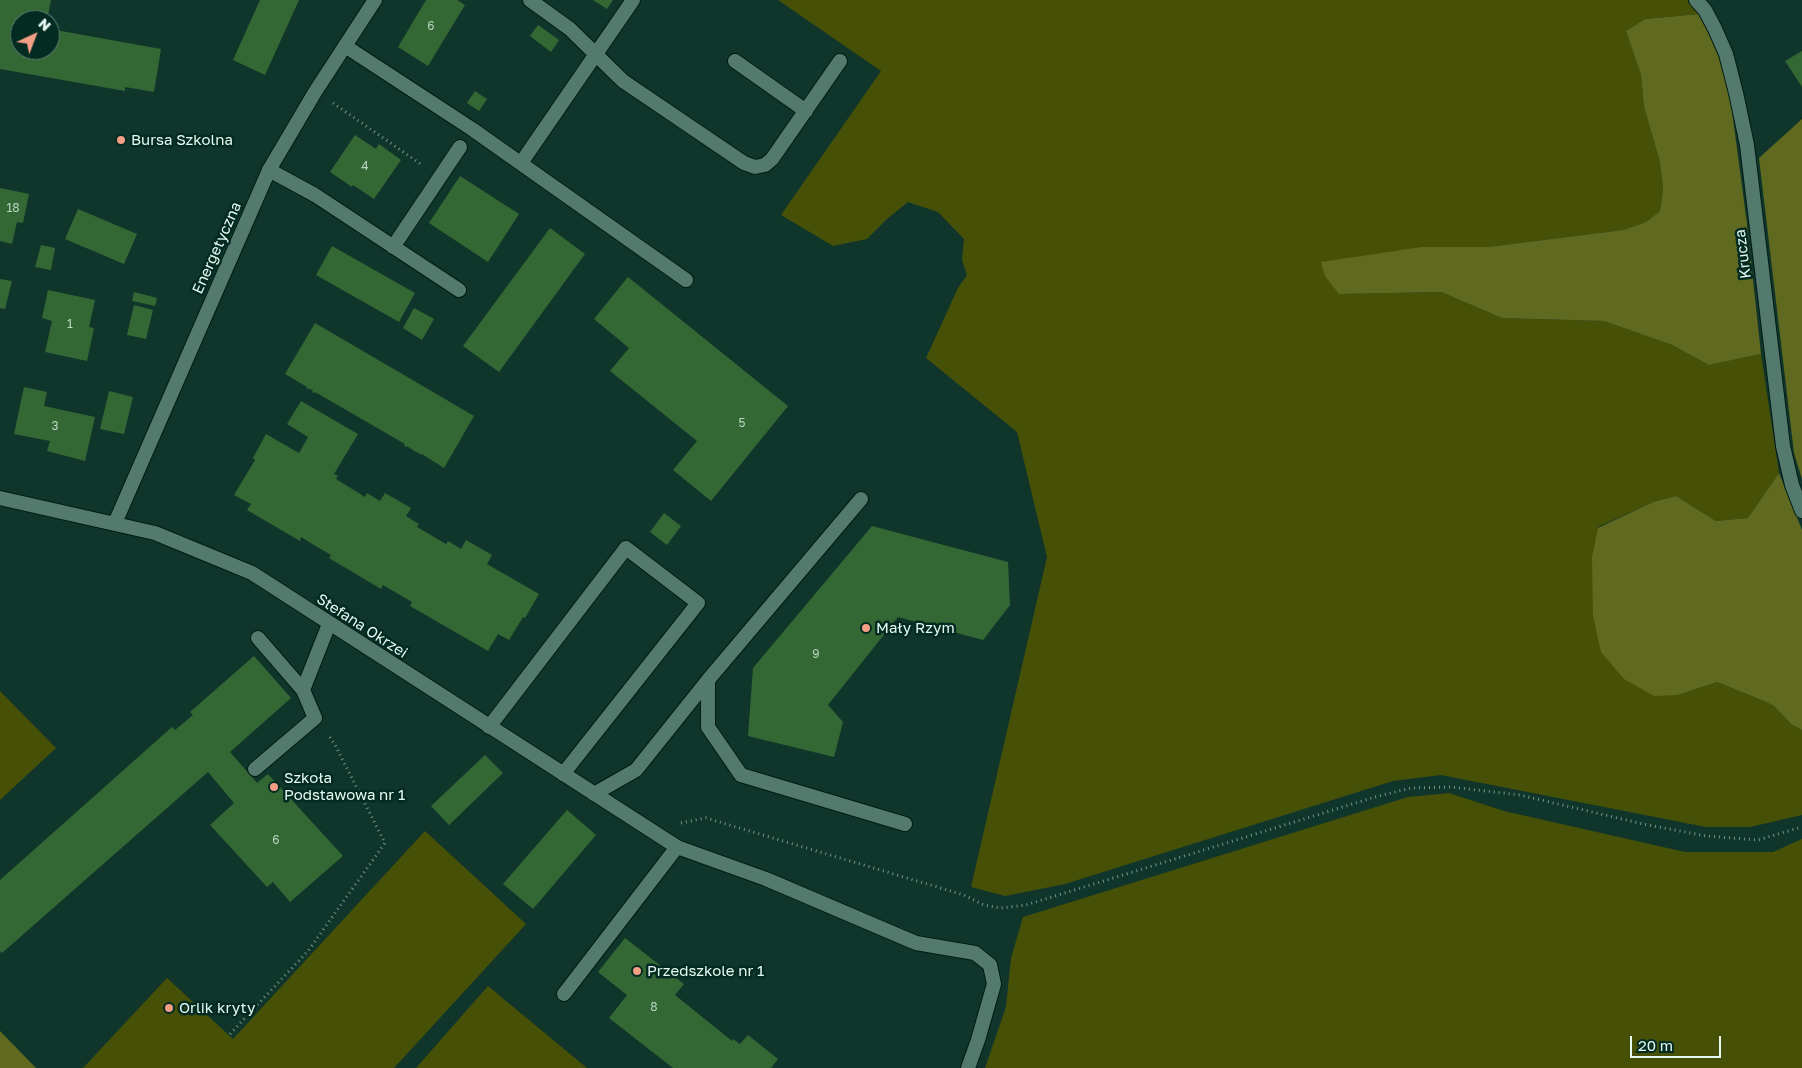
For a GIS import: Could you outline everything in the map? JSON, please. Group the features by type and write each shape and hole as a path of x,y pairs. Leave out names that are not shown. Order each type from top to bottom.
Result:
{"street":[{"name":"Energetyczna","path":"115,523 269,170 297,121 375,0"},
{"path":"530,0 570,29 623,81 744,164 756,167 765,165 772,159 840,61"},
{"path":"521,163 633,0"},
{"name":"Krucza","path":"1696,0 1705,10 1726,54 1747,145 1783,446 1792,485 1802,511"},
{"path":"345,46 521,163 686,280"},
{"path":"735,61 806,111"},
{"path":"393,247 460,147"},
{"path":"269,170 294,182 459,290"},
{"name":"Stefana Okrzei","path":"0,498 155,532 252,574 677,847 766,880 916,943 975,953 990,965 994,984 968,1068"},
{"path":"594,794 636,770 708,680 861,500"},
{"path":"489,727 626,548 698,603 563,774"},
{"path":"302,690 329,624"},
{"path":"255,770 315,718 302,690 258,638"},
{"path":"708,680 708,727 741,775 905,824"},
{"path":"564,994 677,847"}],"path":[{"path":"334,104 439,178"},
{"path":"230,1034 308,950 385,843 335,745 315,718"},
{"path":"657,834 669,826 706,818 964,895 984,905 1001,908 1026,905 1375,797 1411,788 1450,787 1520,795 1643,824 1706,836 1758,840 1802,827"}],"green space":[{"path":"778,0 1687,0 1699,14 1645,19 1626,31 1641,75 1644,107 1660,162 1663,189 1660,211 1646,222 1623,230 1488,247 1422,247 1339,294 1441,292 1502,318 1604,321 1672,345 1709,365 1761,354 1779,473 1748,518 1716,521 1676,496 1653,502 1598,527 1678,695 1717,682 1774,706 1791,724 1802,730 1802,815 1750,827 1706,827 1441,775 1393,781 1065,884 1005,896 971,887 1047,557 1017,432 926,358 958,288 967,275 962,260 964,239 938,212 908,202 867,239 833,246 781,215 881,71"},
{"path":"1699,14 1712,35 1728,81 1747,224 1761,354 1709,365 1672,345 1604,321 1502,318 1441,292 1339,294 1325,276 1321,262 1422,247 1488,247 1623,230 1646,222 1660,211 1663,189 1660,162 1644,107 1641,75 1626,31 1645,19"},
{"path":"1802,119 1802,479 1794,453 1759,158"},
{"path":"1779,473 1802,530 1802,730 1791,724 1774,706 1717,682 1678,695 1654,696 1624,679 1601,652 1593,616 1592,557 1598,528 1653,502 1676,496 1716,521 1748,518"},
{"path":"0,691 56,748 0,800"},
{"path":"1449,793 1504,811 1685,852 1773,852 1802,839 1802,1068 985,1068 1006,1007 1011,958 1023,917 1408,797"},
{"path":"425,831 526,924 394,1068 83,1068 167,978 233,1039"},
{"path":"488,986 587,1068 416,1068"},
{"path":"0,1031 36,1068 0,1068"}],"building":[{"path":"0,0 51,0 49,10 10,10 10,60 60,60 60,31 161,49 154,92 125,87 125,91 0,69"},
{"path":"260,0 299,0 265,75 233,60"},
{"path":"426,0 457,0 465,5 428,66 398,47"},
{"path":"593,0 613,0 607,9"},
{"path":"538,25 559,40 551,52 530,36"},
{"path":"1802,51 1802,87 1785,61"},
{"path":"475,91 487,99 479,111 467,103"},
{"path":"355,135 376,149 379,144 401,160 374,199 330,172"},
{"path":"460,176 519,214 488,262 429,223"},
{"path":"0,188 29,194 23,223 17,222 12,244 0,241"},
{"path":"78,209 137,234 124,264 65,239"},
{"path":"550,228 585,254 499,372 463,346"},
{"path":"41,245 55,248 51,270 35,267"},
{"path":"332,246 415,293 399,322 316,275"},
{"path":"628,277 788,406 711,501 673,470 697,441 610,371 629,348 594,319"},
{"path":"0,279 12,281 5,309 0,308"},
{"path":"48,290 95,300 89,327 94,328 87,361 45,352 52,321 42,318"},
{"path":"134,292 157,298 155,306 132,301"},
{"path":"134,305 153,310 146,339 127,335"},
{"path":"414,308 434,319 422,340 403,328"},
{"path":"315,323 474,416 444,468 312,392 313,390 306,388 285,374"},
{"path":"24,387 47,392 44,406 95,417 85,461 47,451 50,441 14,434"},
{"path":"109,391 133,397 124,434 100,429"},
{"path":"301,401 358,434 334,474 338,476 336,479 365,497 367,493 380,501 385,493 411,508 406,516 419,524 417,527 446,544 448,541 461,549 466,540 492,555 487,564 539,594 509,640 498,634 488,651 410,606 412,602 383,585 381,589 329,558 331,555 301,537 300,541 247,510 251,504 234,495 255,460 253,458 266,434 299,453 308,437 287,424"},
{"path":"664,513 681,526 667,545 650,532"},
{"name":"Mały Rzym","path":"872,526 1008,562 1010,605 983,640 898,617 828,705 843,722 834,757 748,736 753,668"},
{"path":"254,656 291,698 230,752 257,783 268,774 343,856 290,902 273,882 267,887 210,825 234,803 208,772 2,953 0,951 0,880 172,727 175,730 193,715 190,712"},
{"path":"485,755 503,773 449,825 431,806"},
{"path":"567,810 596,835 533,909 503,884"},
{"path":"625,938 684,984 675,995 732,1041 733,1039 740,1044 748,1035 778,1059 771,1068 673,1068 609,1018 627,995 598,972"}],"place":[{"name":"Bursa Szkolna","path":"121,140"},
{"name":"Mały Rzym","path":"866,628"},
{"name":"Szkoła Podstawowa nr 1","path":"274,787"},
{"name":"Przedszkole nr 1","path":"637,971"},
{"name":"Orlik kryty","path":"169,1008"}]}
